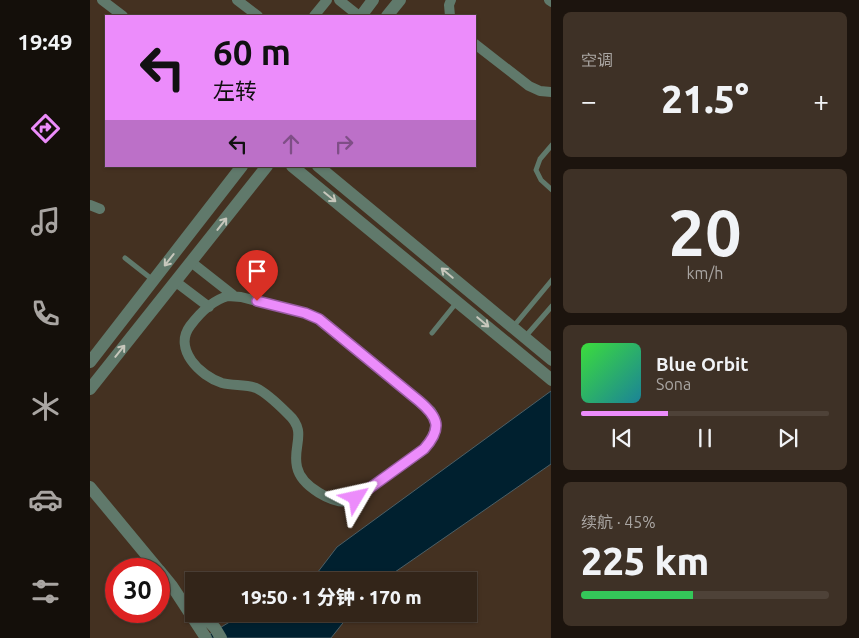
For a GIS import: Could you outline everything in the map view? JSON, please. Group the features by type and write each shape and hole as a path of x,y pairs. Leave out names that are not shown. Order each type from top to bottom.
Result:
{"street":[{"path":"102,0 122,15"},
{"path":"237,0 257,15"},
{"path":"315,15 327,0"},
{"path":"339,0 359,15"},
{"path":"361,15 373,0"},
{"path":"388,15 400,0"},
{"path":"450,15 449,5 451,0"},
{"path":"476,45 530,86 540,91 551,92"},
{"path":"90,362 241,167"},
{"path":"90,389 267,167"},
{"path":"293,167 551,379"},
{"path":"319,167 551,359"},
{"path":"192,262 233,295"},
{"path":"176,282 209,307"},
{"path":"233,295 305,313 325,323 431,411 436,424 433,436 427,446 420,453 351,501 338,502 326,497 303,478 297,468 299,431 293,419 258,389 220,383 202,370 188,356 185,349 185,335 195,320 209,307 222,297 233,295"},
{"path":"90,487 149,558"},
{"path":"170,584 205,637"},
{"path":"172,586 185,598"},
{"path":"209,622 218,633"}],"lane":[{"path":"551,146 540,159 536,170 541,180 551,189"},
{"path":"124,258 153,280"},
{"path":"513,327 551,281"},
{"path":"432,332 457,301"},
{"path":"525,338 551,307"}],"water":[{"path":"551,391 551,464 395,572 318,572 337,547"},
{"path":"230,622 344,622 331,638 203,638"}],"route":[{"path":"257,301 305,313 319,319 431,411 434,416 436,420 435,430 424,449 356,498"}]}
